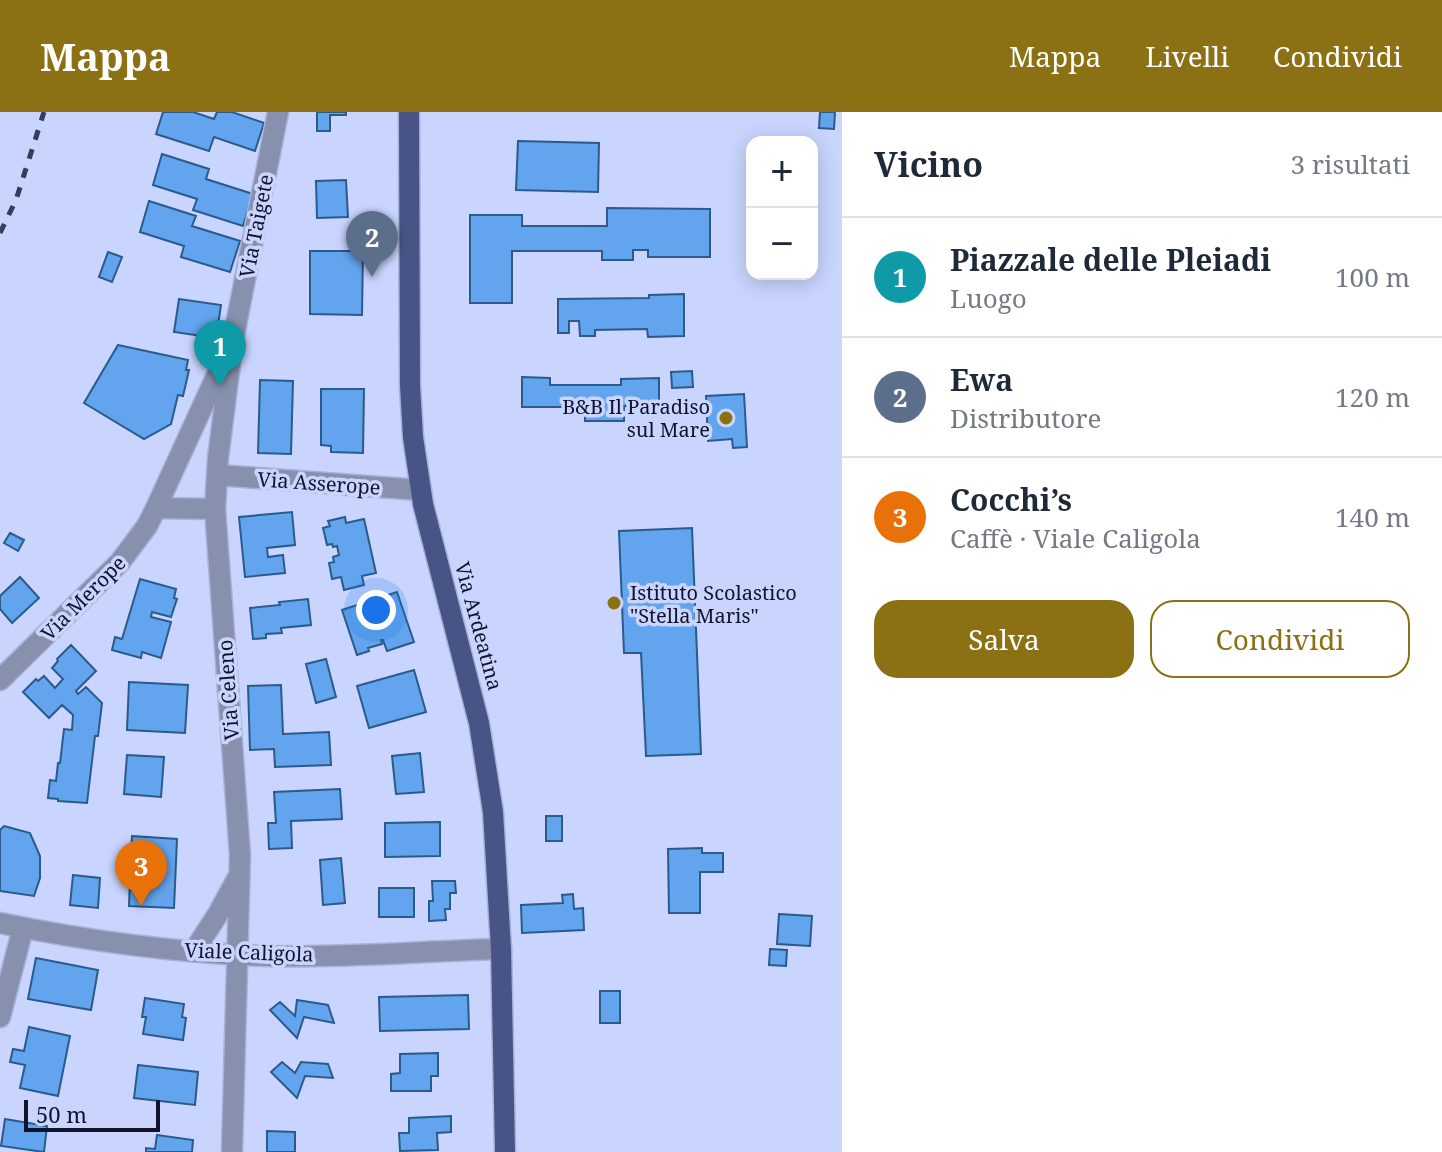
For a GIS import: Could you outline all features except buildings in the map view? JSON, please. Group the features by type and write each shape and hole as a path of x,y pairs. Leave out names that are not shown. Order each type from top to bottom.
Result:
{"main road":[{"name":"Via Ardeatina","path":"409,112 413,437 420,490 479,723 493,812 501,949 505,1152"}],"street":[{"name":"Via Taigete","path":"233,340 278,112"},
{"name":"Via Celeno","path":"232,1152 240,871 215,509 233,340"},
{"name":"Via Merope","path":"0,680 120,562 147,526 233,340"},
{"name":"Via Asserope","path":"217,475 420,490"},
{"path":"156,508 215,509"},
{"path":"194,951 240,871"},
{"name":"Viale Caligola","path":"0,923 100,940 236,954 305,956 501,949"},
{"path":"0,1017 23,928"}],"railway":[{"path":"0,233 16,200 44,112"}],"place":[{"name":"Ewa","path":"372,277"},
{"name":"Piazzale delle Pleiadi","path":"220,386"},
{"name":"B&B Il Paradiso sul Mare","path":"726,418"},
{"name":"Istituto Scolastico \"Stella Maris\"","path":"614,603"},
{"name":"Cocchi’s","path":"141,906"}]}
